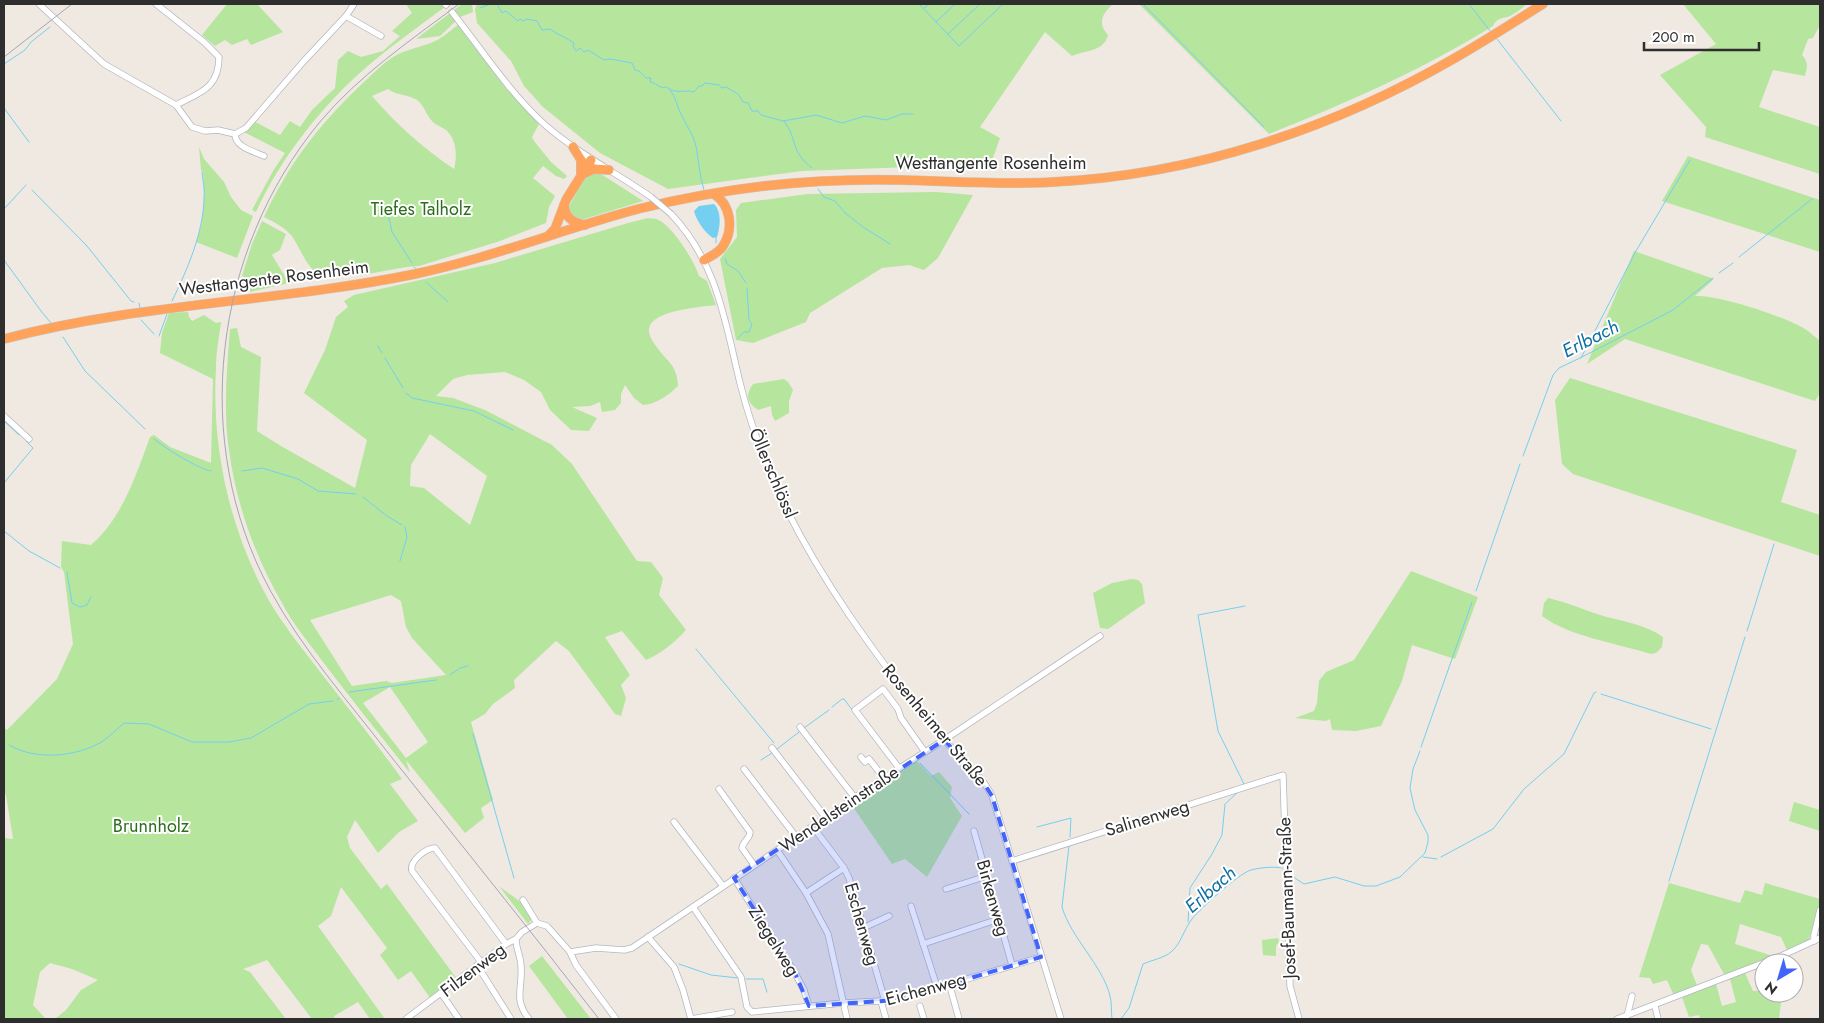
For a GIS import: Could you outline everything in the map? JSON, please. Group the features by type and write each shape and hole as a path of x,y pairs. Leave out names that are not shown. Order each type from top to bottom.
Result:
{"highway":[{"name":"Westtangente Rosenheim","path":"4,339 100,318 191,304 361,284 434,270 640,209 736,190 807,182 852,180 994,183 1051,182 1113,177 1160,170 1255,146 1330,119 1452,60 1544,4"},
{"path":"573,147 581,160 580,175"},
{"path":"546,237 558,225 564,205 580,175 591,160"},
{"path":"580,175 594,169 609,170"},
{"path":"727,206 731,195 736,190"},
{"path":"704,260 719,251 728,237 730,226 727,206 722,199 714,194"},
{"path":"564,205 568,218 576,223 586,225"}],"street":[{"path":"39,4 104,64 176,105 184,118 192,126 205,131 218,130 235,134 246,128 346,16 354,4"},
{"path":"156,4 204,42 219,57 217,73 210,86 176,105"},
{"name":"Öllerschlössl","path":"452,12 522,101 544,124 591,160 651,197 671,214 693,241 714,282 747,408 772,478 797,528 830,585"},
{"path":"346,16 381,36"},
{"path":"235,134 235,140 239,144 264,156"},
{"path":"4,416 29,439"},
{"name":"Rosenheimer Straße","path":"830,585 876,654 944,740 986,785 992,796 1059,1019"},
{"name":"Wendelsteinstraße","path":"570,952 596,948 624,950 632,948 899,768 1100,636"},
{"path":"899,768 855,710 883,689 898,710 900,718 925,752"},
{"path":"800,727 854,798"},
{"path":"772,748 826,818"},
{"path":"861,757 865,762 869,760 884,778"},
{"path":"744,769 797,838"},
{"name":"Salinenweg","path":"1012,861 1283,775"},
{"name":"Josef-Baumann-Straße","path":"1283,775 1290,986 1299,1019"},
{"path":"718,788 750,832 742,848 754,865"},
{"path":"674,822 723,886"},
{"name":"Eschenweg","path":"813,827 844,868 856,896 886,1019"},
{"name":"Birkenweg","path":"974,831 1012,965"},
{"path":"506,944 435,848 430,849 411,864 412,871 479,964 511,1019"},
{"path":"778,850 806,893 828,934 848,1019"},
{"path":"806,893 844,868"},
{"path":"946,889 987,876"},
{"name":"Ziegelweg","path":"734,878 796,973 809,1006"},
{"path":"523,900 537,923 547,926 570,952 576,965 616,1019"},
{"path":"911,906 937,987"},
{"name":"Eichenweg","path":"693,907 741,977 748,1010 752,1012 843,1003 898,1000 949,983 1041,957"},
{"path":"1617,1019 1655,1006 1817,940 1814,935 1820,910"},
{"path":"863,928 889,916"},
{"path":"923,944 999,919"},
{"name":"Filzenweg","path":"406,1019 416,1016 440,993 537,923"},
{"path":"518,936 521,964 519,1001 523,1012 529,1019"},
{"path":"648,936 674,967 691,1019 732,1012"},
{"path":"949,983 959,1019"},
{"path":"440,993 460,1019"},
{"path":"1626,1016 1632,996"},
{"path":"920,1006 924,1019"},
{"path":"1655,1006 1658,1019"}],"highlighted area":[{"path":"944,740 980,777 992,796 1041,957 897,1000 809,1006 795,973 734,878"}],"green space":[{"path":"227,4 257,4 283,32 251,45 247,39 232,45 225,40 215,46 202,35"},
{"path":"406,4 449,4 379,56 336,96 305,132 291,152 266,191 256,212 252,210 285,153 240,130 250,119 280,135 290,121 300,127 312,110 335,88 338,60 348,51 361,57 383,51 400,36 392,31 412,13"},
{"path":"462,4 472,4 473,12 460,17 440,36 416,39"},
{"path":"477,4 1113,4 1106,11 1102,19 1103,26 1108,35 1103,45 1098,48 1072,56 1045,32 980,127 1000,138 989,169 910,167 802,171 668,189 600,153 543,107 524,86 511,61 477,23 475,9"},
{"path":"1139,4 1527,4 1512,15 1498,20 1493,26 1439,57 1355,98 1269,134"},
{"path":"1683,4 1820,4 1820,25 1813,38 1808,39 1802,55 1807,63 1805,76 1773,70 1759,107 1820,127 1820,174 1705,137 1706,127 1660,75 1716,44"},
{"name":"Tiefes Talholz","path":"458,25 504,86 539,124 532,137 534,141 551,162 567,176 564,179 556,176 543,166 533,178 555,196 549,207 546,223 500,241 419,266 357,276 318,274 306,261 291,235 282,227 264,217 284,179 320,128 348,97 378,69 393,57 434,42","holes":["388,89 417,100 432,121 448,132 456,150 454,169 410,135 372,96"]},
{"path":"199,147 204,159 224,182 231,197 241,210 253,216 237,258 196,242 203,216 204,199 203,172 201,170"},
{"path":"1688,156 1820,200 1820,252 1662,201"},
{"path":"601,174 643,201 581,220 574,219 568,208 587,175"},
{"path":"936,192 973,195 938,258 924,270 909,265 882,268 810,313 806,322 753,343 736,340 720,259 737,237 736,210 741,203 807,194"},
{"path":"648,218 662,222 675,235 688,253 699,276 707,281 716,305 689,308 667,314 652,323 649,329 651,338 674,368 678,386 657,401 643,405 634,398 625,385 621,394 621,403 615,410 602,412 600,402 590,406 572,407 597,418 589,431 571,430 550,410 541,392 524,380 505,372 467,375 453,379 436,396 453,398 485,410 552,445 572,464 637,561 651,562 663,578 659,595 686,630 668,647 646,660 622,631 605,637 630,675 621,685 626,698 621,716 615,714 569,651 556,641 514,680 515,688 493,704 485,714 471,722 493,800 481,808 484,818 465,833 406,760 410,773 323,662 291,618 263,567 248,529 236,490 229,450 226,404 230,329 237,328 241,347 261,357 257,431 355,488 367,440 304,393 325,350 336,317 348,307 344,301 354,295 495,263","holes":["430,434 487,476 470,525 424,488 410,486 411,465","391,595 401,601 406,627 412,638 446,675 392,683 386,681 352,686 310,620","390,687 428,742 406,758 363,703"]},
{"path":"262,221 286,234 280,250 272,255 286,278 300,271 306,279 250,292 250,280 242,276 252,244"},
{"path":"1634,251 1714,279 1695,296 1720,299 1751,307 1795,324 1811,333 1820,341 1820,393 1815,401 1625,339 1587,364"},
{"name":"Brunnholz","path":"188,312 192,321 204,315 216,323 221,322 215,399 221,461 235,523 259,582 274,609 291,633 402,779 390,784 418,821 399,832 378,853 355,820 347,837 350,848 381,889 387,884 457,979 431,999 411,971 398,980 380,955 387,948 341,887 331,916 318,926 385,1019 370,1019 358,1002 334,1016 335,1019 312,1019 267,960 243,969 250,972 286,1019 55,1019 66,1010 81,990 98,980 72,969 50,963 40,972 33,1005 45,1019 4,1019 4,838 13,839 6,795 4,794 4,728 7,730 57,679 73,644 64,572 61,567 62,541 91,545 102,534 112,522 127,495 150,437 154,435 170,447 211,463 213,379 160,353 162,333 169,313"},
{"path":"1570,378 1797,450 1781,502 1820,515 1820,556 1573,474 1562,464 1555,400"},
{"path":"784,379 793,390 789,401 789,413 775,421 771,406 758,410 749,402 748,395 753,384"},
{"path":"1411,571 1478,597 1455,659 1412,645 1402,681 1381,726 1356,731 1332,730 1330,719 1326,721 1295,718 1314,711 1317,703 1319,681 1326,672 1354,660"},
{"path":"1132,579 1138,580 1142,584 1145,603 1108,629 1100,628 1093,593 1112,583"},
{"path":"1548,598 1649,629 1663,637 1662,647 1656,653 1651,654 1594,639 1566,629 1542,616 1544,603"},
{"path":"916,760 931,776 939,772 952,787 950,798 962,816 927,877 905,859 892,864 851,804"},
{"path":"1794,802 1820,810 1820,831 1789,821"},
{"path":"1669,883 1740,903 1745,890 1762,895 1765,883 1820,899 1809,940 1787,950 1781,937 1740,924 1735,944 1764,953 1754,953 1754,964 1725,976 1708,945 1701,944 1691,970 1698,988 1674,996 1667,980 1653,984 1650,978 1639,977"},
{"path":"499,886 522,903 532,919 528,924"},
{"path":"1278,938 1276,956 1263,955 1262,940"},
{"path":"542,956 591,1019 568,1019 529,966"},
{"path":"1745,973 1754,991 1754,1003 1781,1003 1779,1019 1700,1019 1699,1015 1689,1017 1682,997 1716,984 1722,1006 1736,1002 1730,979"}],"water":[{"path":"714,204 717,207 720,220 717,237 713,238 701,226 694,211 699,206"}],"waterway":[{"path":"480,8 491,4"},
{"path":"497,4 502,13 506,11 518,21 520,19 523,21 527,19 537,21 542,30 550,29 571,41 574,43 573,46 576,51 580,48 584,52 588,50 604,60 611,59 632,63 635,70 639,71 646,78 651,78 650,82 660,87 694,92 705,83 719,85 738,94 743,102 748,103 752,111 758,111 761,115 783,121 816,115 842,123 865,116 886,120 902,114 913,114"},
{"path":"919,4 959,46 1003,4"},
{"path":"924,8 929,4"},
{"path":"936,22 955,4"},
{"path":"948,34 980,4"},
{"path":"1143,4 1264,127"},
{"path":"1469,4 1491,32"},
{"path":"4,64 25,50 31,42 50,27"},
{"path":"1497,39 1561,121"},
{"path":"671,91 695,141 704,190"},
{"path":"4,108 29,142"},
{"path":"784,121 797,151 812,168"},
{"path":"1581,358 1636,251 1690,160"},
{"path":"172,301 188,264 201,225 204,196 202,172"},
{"path":"4,209 26,185"},
{"path":"818,189 824,197 835,201 845,213 863,227 890,244"},
{"path":"32,190 87,246 131,301 134,302"},
{"name":"Erlbach","path":"1739,257 1812,199"},
{"path":"388,214 392,232 412,263"},
{"path":"716,237 716,243"},
{"path":"725,258 727,264 738,271 746,283"},
{"path":"4,260 51,323"},
{"name":"Erlbach","path":"1719,273 1733,263"},
{"name":"Erlbach","path":"1523,456 1553,375 1559,368 1673,310 1713,278"},
{"path":"426,282 448,302"},
{"path":"738,338 744,332 749,332 752,324 749,320 747,288"},
{"path":"139,303 140,308"},
{"path":"159,336 167,314"},
{"path":"141,320 154,334"},
{"path":"63,337 85,371 145,429"},
{"path":"378,346 382,353"},
{"path":"385,358 403,388"},
{"path":"406,393 412,398 474,411 513,430"},
{"path":"4,421 19,435"},
{"path":"154,439 173,453 211,471"},
{"path":"4,483 33,448 26,441"},
{"name":"Erlbach","path":"1476,591 1520,464"},
{"path":"242,471 262,468 298,479 318,491 356,494"},
{"path":"363,497 402,525"},
{"path":"400,561 407,537 405,527"},
{"path":"4,531 29,551 60,568"},
{"path":"1747,631 1774,544"},
{"path":"67,572 72,603 80,607 87,605 91,597"},
{"name":"Erlbach","path":"1421,747 1472,602"},
{"path":"1243,785 1218,731 1198,615 1245,606"},
{"path":"1669,881 1745,637"},
{"path":"696,649 774,743"},
{"path":"450,675 460,668 468,666"},
{"path":"349,692 436,680"},
{"path":"1441,857 1493,829 1524,789 1564,754 1596,692"},
{"path":"1601,694 1711,729"},
{"path":"832,707 844,699 853,711"},
{"path":"9,745 20,750 44,755 69,754 103,741 124,723 149,724 192,742 229,742 251,738 309,704 333,701"},
{"path":"804,728 829,710"},
{"path":"777,749 799,732"},
{"path":"473,734 514,878"},
{"name":"Erlbach","path":"1289,874 1304,884 1335,877 1364,886 1376,886 1400,877 1425,853 1428,842 1428,835 1415,810 1410,788 1413,769 1420,751"},
{"path":"761,760 772,753"},
{"path":"899,772 916,762"},
{"path":"920,763 969,814"},
{"path":"1188,922 1190,888 1222,835 1225,804 1237,793"},
{"path":"1037,827 1071,818 1070,837"},
{"path":"1069,846 1062,907 1072,930 1101,974 1106,985 1111,999 1112,1019"},
{"path":"1423,857 1437,859"},
{"name":"Erlbach","path":"1121,1019 1129,1008 1143,964 1171,952 1192,919 1229,884 1254,869 1281,868"},
{"path":"679,964 711,975 738,978"},
{"path":"746,979 763,979 767,992"}],"railway":[{"path":"4,57 72,4"},
{"path":"459,4 386,59 334,106 319,123 283,174 255,230 236,288 225,349 222,411 229,473 245,533 270,590 296,633 599,1019"}]}
